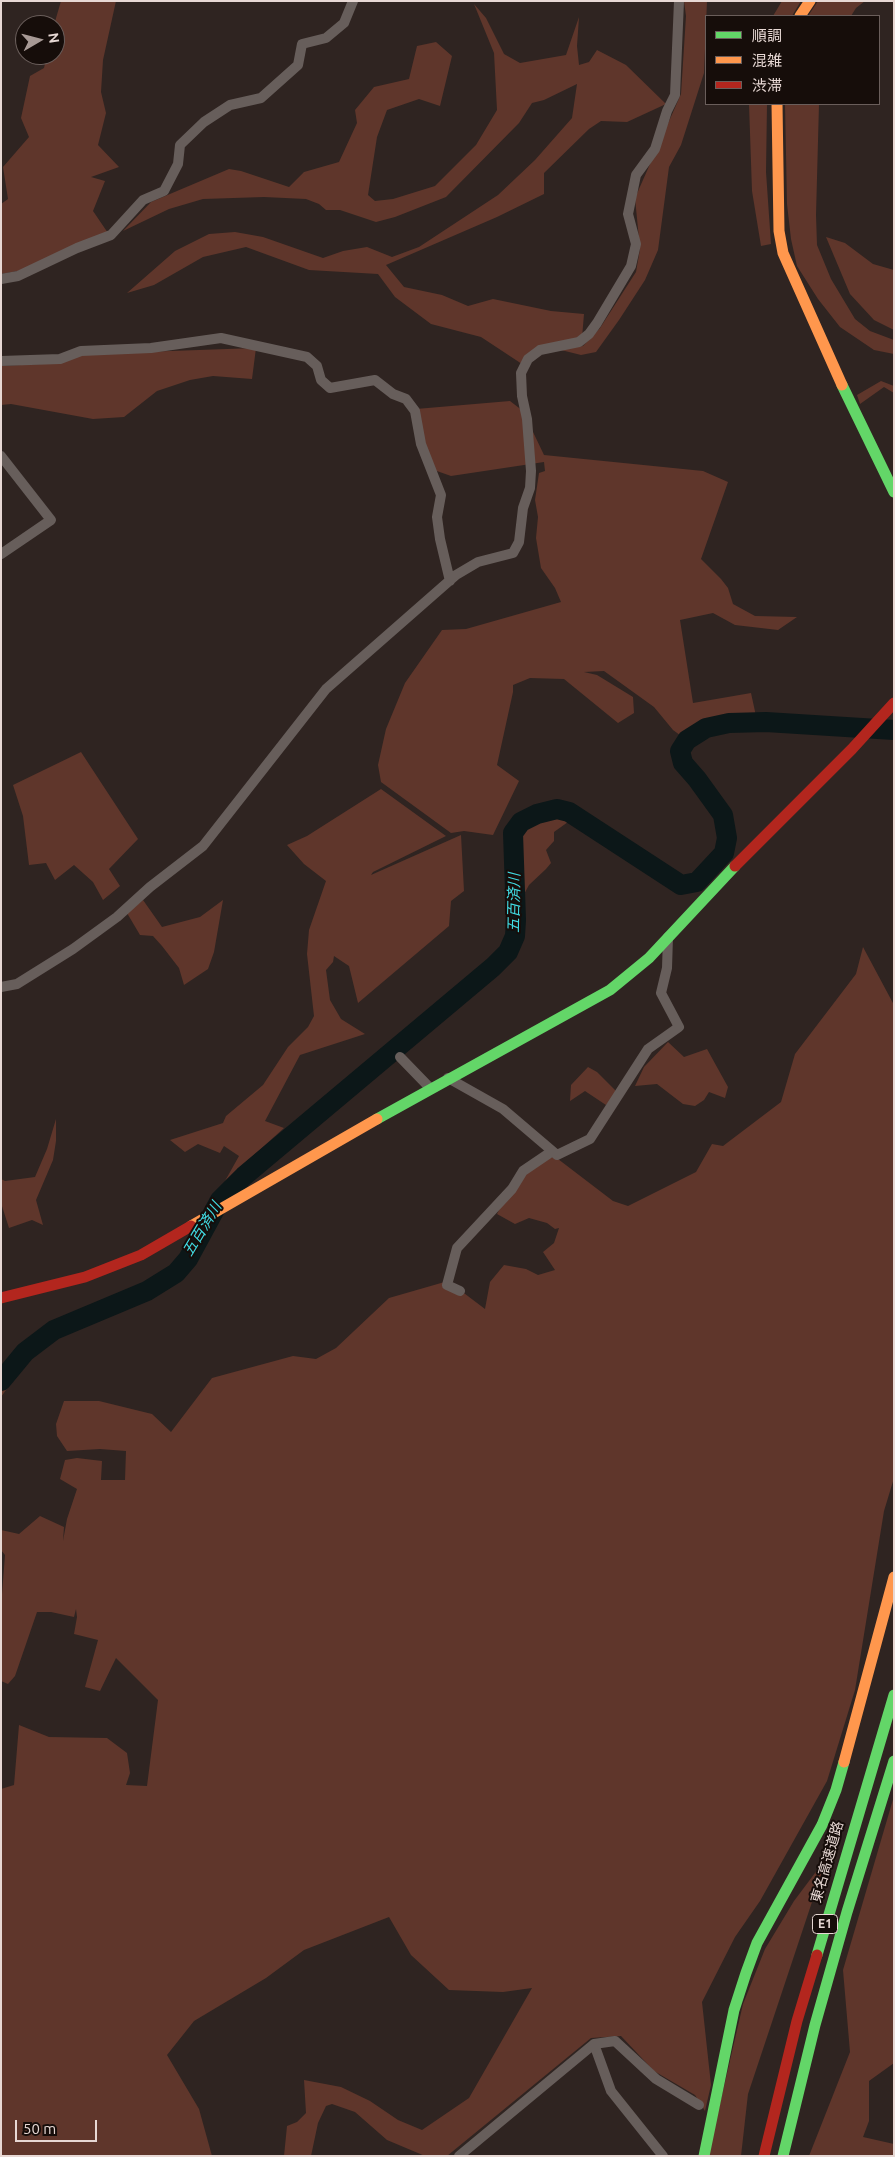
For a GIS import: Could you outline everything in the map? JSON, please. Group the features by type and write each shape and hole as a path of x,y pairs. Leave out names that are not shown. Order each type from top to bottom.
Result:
{"main road":[{"path":"801,15 810,1"},
{"path":"777,105 779,231 783,253 836,372 894,492"},
{"path":"1,1298 85,1277 141,1255 448,1078 610,990 649,958 754,845 864,736 894,703"},
{"path":"704,2156 734,2010 746,1973 757,1943 822,1825 836,1790 864,1693 894,1577"},
{"name":"東名高速道路","path":"764,2156 797,2021 894,1695"},
{"name":"E1","path":"783,2156 815,2025 894,1760"}],"street":[{"path":"1,279 18,276 76,248 111,235 143,200 164,190 178,164 180,145 204,122 230,105 261,98 298,65 302,44 326,38 344,23 353,1"},
{"path":"1,986 17,984 73,949 117,917 150,887 203,846 326,689 456,575 478,562 513,553 519,542 523,508 530,488 532,471 527,419 522,396 521,373 528,359 540,350 578,342 589,334 598,323 631,266 636,244 628,214 636,175 655,149 667,111 676,94 679,1"},
{"path":"1,361 60,359 81,351 151,348 221,338 307,357 317,366 321,380 330,388 375,380 394,394 406,399 415,411 421,444 441,495 437,516 440,539 450,582"},
{"path":"1,456 51,520 1,554"},
{"path":"448,1078 502,1109 551,1152 557,1155 590,1139 648,1049 679,1027 661,993 667,968 668,937"},
{"path":"400,1058 431,1089"},
{"path":"460,1291 447,1285 457,1248 512,1188 523,1171 551,1152"},
{"path":"459,2156 594,2044 615,2041 656,2079 699,2105"},
{"path":"594,2044 612,2091 662,2156"}],"shaded area":[{"path":"61,1 116,1 103,60 101,92 106,113 98,145 119,167 91,177 105,181 93,211 108,233 23,270 1,274 1,204 8,199 3,167 29,137 21,118 30,76 44,68 45,65 65,65 65,15 57,15"},
{"path":"684,1 707,1 704,73 681,145 669,167 658,250 645,280 596,352 581,355 557,349 583,346 600,328 636,272 640,249 635,198 681,94 686,16"},
{"path":"782,1 801,1 793,15 774,15"},
{"path":"818,1 865,1 856,8 852,15 809,15"},
{"path":"474,4 486,18 504,54 520,63 566,55 579,17 577,46 579,65 589,62 597,50 626,65 666,104 627,122 601,121 589,129 544,173 544,194 497,217 386,265 404,287 442,295 468,306 493,299 551,311 584,314 582,338 540,348 525,366 481,337 431,324 395,297 378,274 309,270 246,247 203,257 154,285 127,293 175,251 209,234 235,232 263,237 323,258 343,251 367,247 392,257 419,247 498,195 535,160 572,118 577,84 544,100 532,103 519,123 446,197 395,217 376,222 340,210 326,210 319,204 306,199 264,197 203,199 169,209 123,231 151,202 229,169 241,171 289,187 304,172 339,162 357,123 355,110 374,87 409,79 417,46 436,42 452,56 440,106 419,99 387,110 377,137 368,195 375,201 393,199 435,186 476,145 497,110 494,53"},
{"path":"749,105 767,105 766,172 771,244 761,246 752,191"},
{"path":"785,105 819,105 817,245 831,279 855,319 870,331 894,340 894,354 874,350 840,327 818,299 797,266 791,239 787,204"},
{"path":"826,237 845,243 873,264 894,270 894,330 874,320 850,294"},
{"path":"256,348 252,379 213,376 190,380 157,391 124,417 93,419 11,404 1,405 1,366 61,363 84,354"},
{"path":"881,381 894,386 894,393 884,387 860,404 857,395"},
{"path":"510,401 523,411 544,455 703,471 728,482 701,559 728,588 733,604 755,616 797,617 778,630 735,625 713,613 680,620 693,703 751,693 756,716 714,720 684,738 673,730 654,707 604,671 584,672 597,675 633,697 634,713 618,723 564,679 530,678 513,685 497,765 519,781 493,835 464,831 451,833 381,782 378,765 386,729 405,683 442,630 466,629 561,602 555,588 541,568 536,538 538,517 535,500 539,473 545,471 544,462 451,476 434,470 425,448 416,409"},
{"path":"81,752 138,839 109,869 120,886 103,900 93,882 74,865 55,880 46,863 29,865 23,816 13,785"},
{"path":"381,789 446,836 373,872 371,875 461,835 464,891 451,901 449,926 358,1003 349,966 334,956 333,962 326,970 330,1000 341,1019 365,1034 300,1055 265,1121 284,1128 225,1181 239,1156 224,1146 220,1153 198,1144 185,1152 170,1140 223,1123 226,1116 263,1085 288,1047 308,1027 314,1016 307,954 309,930 326,881 304,864 287,845 307,836"},
{"path":"563,815 568,822 554,832 554,841 546,850 551,863 529,885 523,896 518,890 516,875 516,837 521,829 533,822"},
{"path":"143,900 162,927 200,917 223,900 214,952 208,969 184,985 179,968 162,946 153,936 140,935 127,913"},
{"path":"863,947 894,1005 894,1478 884,1511 855,1690 827,1781 760,1901 735,1937 702,2002 711,2085 705,2111 695,2095 654,2071 621,2036 591,2038 447,2156 425,2156 387,2140 355,2112 332,2104 326,2106 318,2123 311,2156 284,2156 287,2126 297,2122 306,2113 304,2080 341,2087 370,2101 398,2120 422,2130 469,2098 532,1988 503,1992 449,1990 411,1955 389,1917 304,1950 266,1978 194,2021 167,2055 199,2109 212,2156 1,2156 1,1789 14,1785 19,1725 49,1737 107,1738 127,1753 130,1773 126,1785 147,1786 158,1700 116,1658 100,1691 85,1687 98,1640 74,1634 77,1617 76,1609 74,1617 51,1612 37,1612 15,1676 8,1684 1,1681 1,1607 5,1555 1,1550 1,1530 19,1534 40,1516 64,1527 63,1541 67,1519 77,1489 60,1479 65,1460 77,1458 102,1461 101,1480 125,1480 126,1451 100,1449 67,1451 57,1436 56,1424 64,1401 99,1401 152,1414 171,1432 212,1378 293,1356 316,1359 336,1348 389,1298 448,1281 485,1309 490,1282 504,1265 526,1269 538,1275 555,1270 543,1252 554,1243 559,1228 555,1229 547,1223 529,1218 515,1224 497,1214 507,1194 523,1171 552,1157 558,1159 613,1201 628,1206 696,1172 712,1144 723,1146 781,1102 795,1054 856,974"},
{"path":"668,1042 684,1057 707,1049 728,1087 725,1098 709,1092 704,1100 695,1106 683,1104 657,1084 635,1086 644,1067"},
{"path":"588,1067 597,1072 615,1090 616,1094 606,1105 585,1091 570,1101 571,1085"},
{"path":"56,1119 56,1141 53,1160 36,1200 43,1225 32,1220 9,1228 1,1203 1,1179 5,1181 35,1177 47,1149"},
{"path":"211,1225 187,1267 158,1293 54,1337 28,1359 1,1397 1,1371 40,1334 169,1275 197,1234"},
{"path":"894,1796 894,2063 869,2081 869,2121 863,2137 894,2144 894,2156 809,2156 850,2052 843,1970"},
{"path":"827,1857 748,2094 741,2156 708,2156 743,2004 765,1949 794,1901"}],"waterway":[{"name":"五百済川","path":"1,1381 25,1352 54,1330 147,1291 176,1273 188,1259 220,1200 244,1176 493,967 508,952 515,936 516,920 513,833 521,822 537,814 557,809 569,812 681,885 697,882 724,853 727,838 723,815 683,763 680,751 687,740 706,728 729,723 766,722 894,730"}],"traffic: fast":[{"path":"842,385 894,492"},
{"path":"377,1119 610,990 649,958 735,866"},
{"path":"817,1955 894,1695"},
{"path":"783,2156 815,2025 847,1912 894,1761"},
{"path":"704,2156 734,2010 746,1973 757,1943 822,1825 836,1790 844,1762"}],"traffic: slow":[{"path":"801,15 810,1"},
{"path":"777,105 779,231 783,253 842,385"},
{"path":"191,1226 377,1119"},
{"path":"844,1762 894,1577"}],"traffic: jam":[{"path":"735,866 852,749 894,703"},
{"path":"1,1298 85,1277 141,1255 191,1226"},
{"path":"764,2156 797,2021 817,1955"}]}
